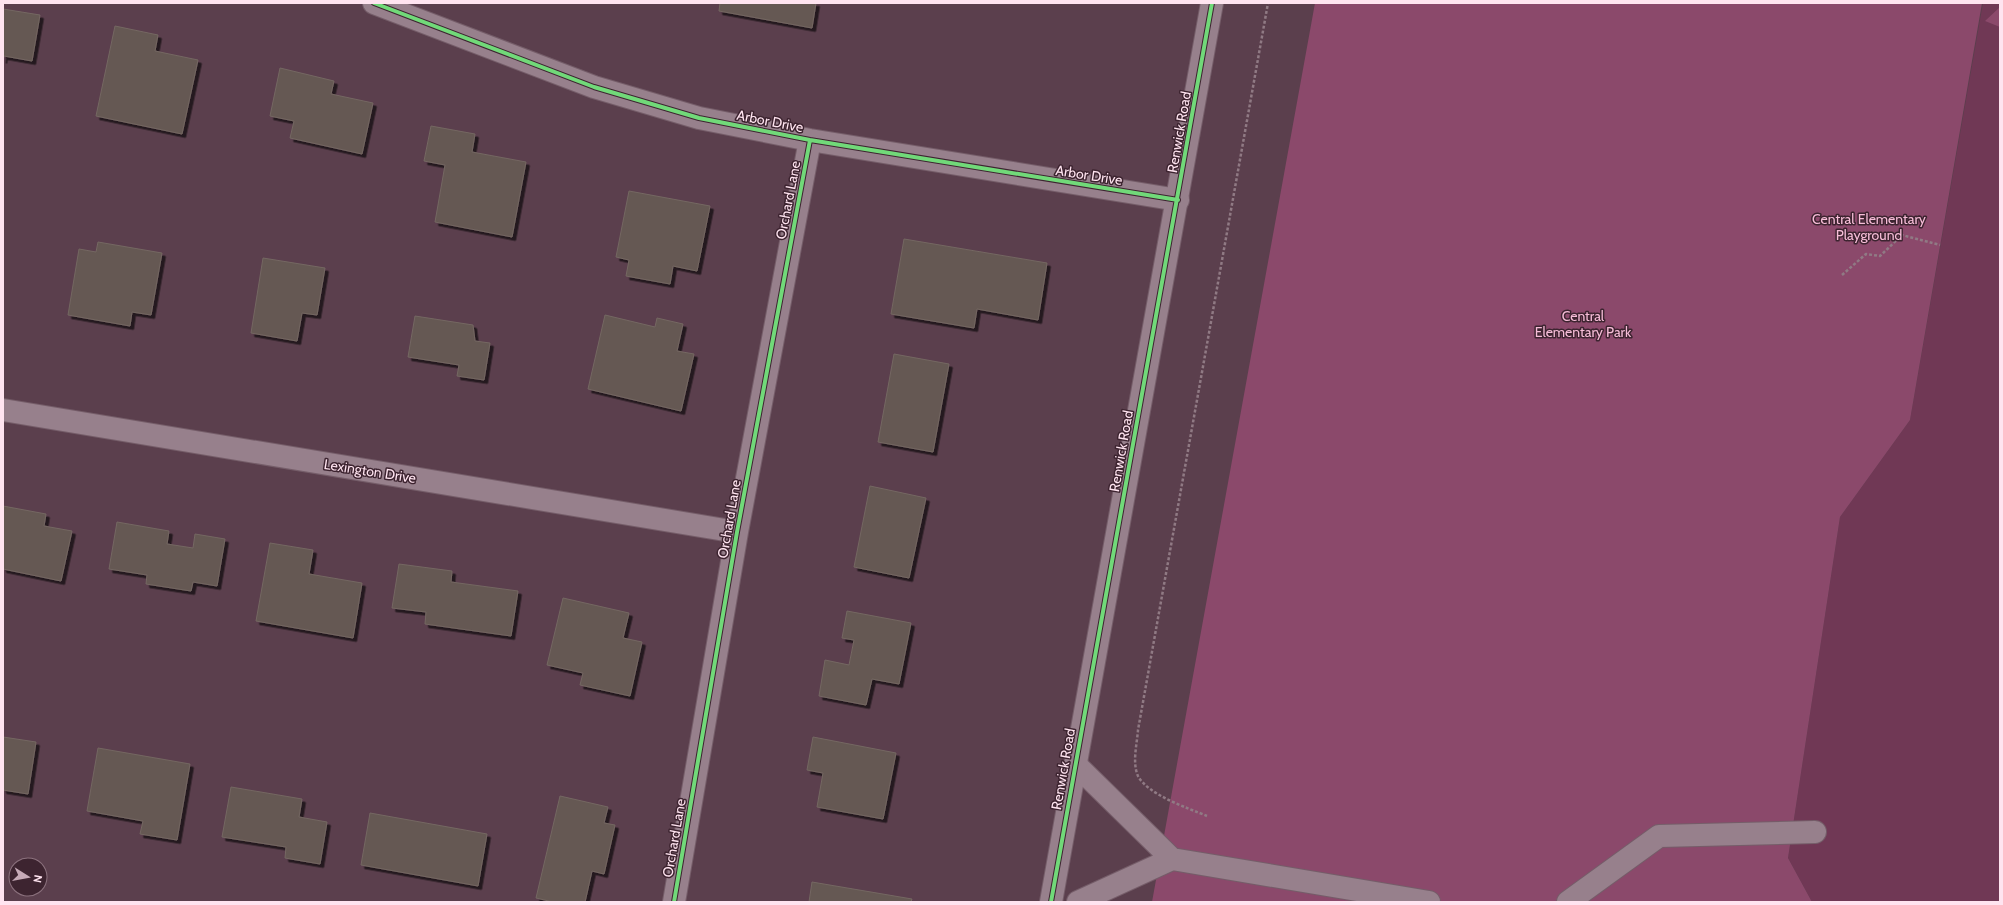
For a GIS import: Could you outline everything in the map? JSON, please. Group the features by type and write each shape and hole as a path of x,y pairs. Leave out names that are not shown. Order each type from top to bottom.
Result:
{"street":[{"name":"Arbor Drive","path":"374,3 594,87 699,118 810,140 1178,200"},
{"name":"Renwick Road","path":"1051,902 1178,200 1212,3"},
{"name":"Orchard Lane","path":"674,902 738,532 810,140"},
{"name":"Lexington Drive","path":"3,410 738,532"},
{"path":"1076,764 1172,859"},
{"path":"1568,902 1659,836 1815,832"},
{"path":"1078,902 1172,859 1429,902"}],"path":[{"path":"1207,816 1174,802 1146,786 1138,776 1135,757 1138,730 1268,3"},
{"path":"1842,275 1866,254 1880,256 1902,235 1940,245"}],"shaded area":[{"path":"1983,3 2000,3 2000,902 1812,902 1788,858 1840,517 1910,420"}],"green space":[{"name":"Central Elementary Park","path":"1315,3 1982,3 1910,420 1840,517 1788,858 1812,902 1152,902"},
{"path":"2000,7 2000,27 1985,21"}],"building":[{"path":"720,3 816,3 812,28 719,11"},
{"path":"3,9 40,15 32,61 4,56 3,60"},
{"path":"115,26 158,35 155,51 198,60 182,134 96,116"},
{"path":"280,68 334,81 331,94 373,103 362,154 290,138 294,121 270,116"},
{"path":"431,126 475,134 472,152 526,162 512,237 435,222 445,165 424,161"},
{"path":"629,191 710,206 697,271 673,266 670,284 626,276 629,260 616,257"},
{"path":"904,239 1047,263 1038,320 977,309 974,328 891,314"},
{"path":"98,242 162,253 151,315 132,312 130,326 68,315 79,249 96,252"},
{"path":"263,258 325,268 317,315 302,313 297,341 251,333"},
{"path":"605,315 655,327 657,318 683,324 677,351 694,354 681,411 588,389"},
{"path":"415,316 473,325 475,341 490,343 484,380 457,376 459,365 408,357"},
{"path":"894,354 949,364 933,452 878,442"},
{"path":"870,486 926,498 909,578 854,567"},
{"path":"3,506 46,514 44,526 72,531 61,581 3,569"},
{"path":"117,522 169,531 167,544 193,548 195,534 225,539 217,586 193,582 191,591 146,584 147,575 109,569"},
{"path":"270,543 313,550 309,574 362,583 353,638 256,621"},
{"path":"399,564 452,571 451,582 518,591 511,636 425,624 426,612 392,608"},
{"path":"563,598 629,613 623,638 642,642 630,696 580,685 583,673 547,665"},
{"path":"847,611 911,623 899,684 872,679 866,705 819,696 825,660 849,665 854,640 842,638"},
{"path":"3,737 36,742 28,794 3,790"},
{"path":"813,737 896,753 883,819 817,807 823,773 807,770"},
{"path":"98,748 190,764 177,840 140,834 143,821 87,811"},
{"path":"231,787 302,799 299,817 327,822 320,864 285,858 286,847 222,837"},
{"path":"560,796 608,807 604,823 615,825 604,874 592,871 585,902 553,902 536,898"},
{"path":"370,813 487,834 478,886 361,865"},
{"path":"812,882 912,899 911,902 809,902"}],"cycle path":[{"path":"374,3 594,87 699,118 810,140 1178,200"},
{"path":"1051,902 1212,3"},
{"path":"674,902 737,532 810,140"}],"park label":[{"name":"Central Elementary Playground","path":"1869,228"}]}
